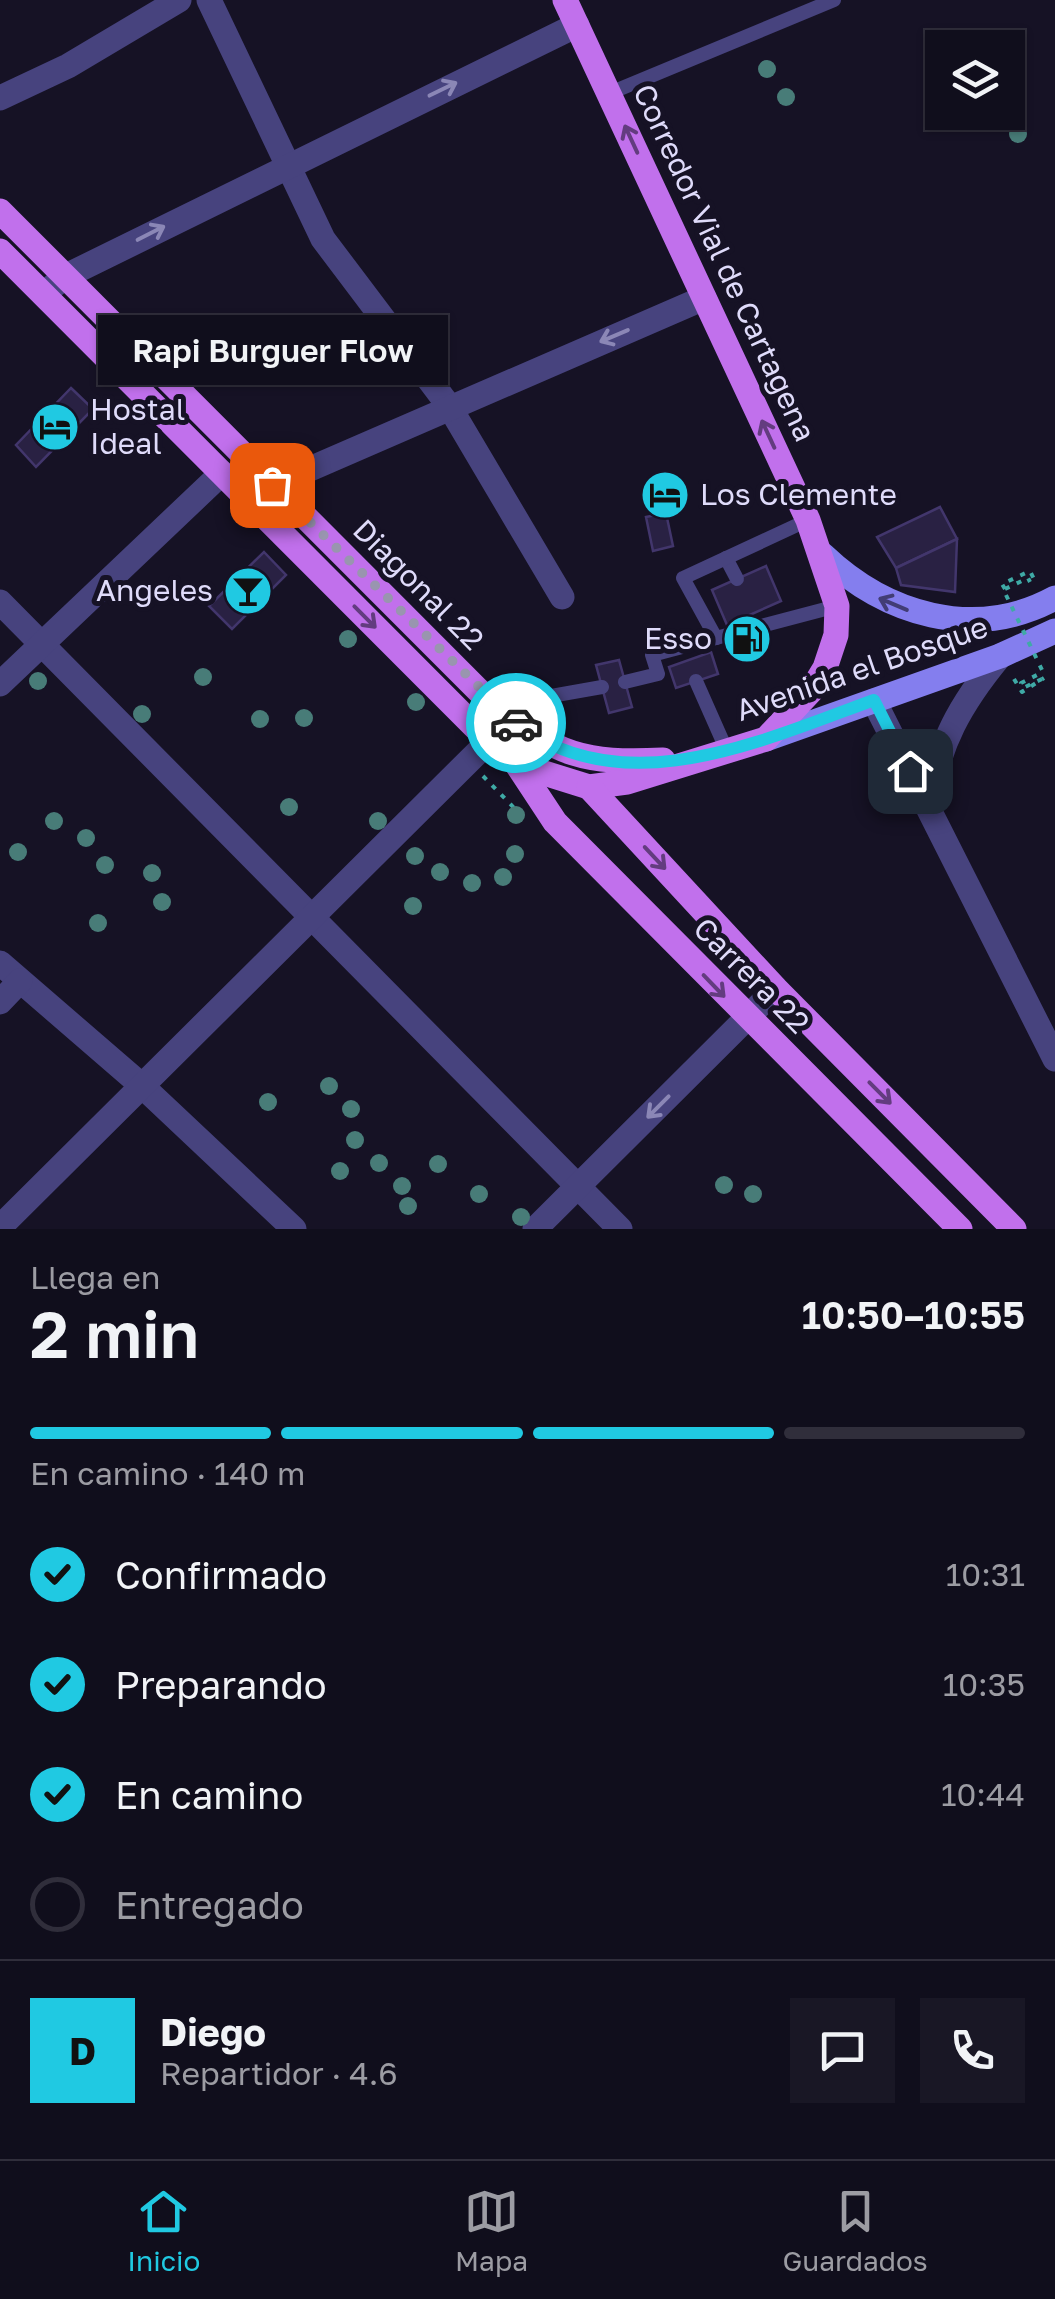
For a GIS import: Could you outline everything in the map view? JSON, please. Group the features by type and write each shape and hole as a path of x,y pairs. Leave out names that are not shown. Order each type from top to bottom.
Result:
{"main road":[{"name":"Corredor Vial de Cartagena","path":"565,0 808,520 838,606"},
{"name":"Diagonal 22","path":"0,212 54,286 222,473 500,749 589,787"},
{"name":"Diagonal 22","path":"0,251 54,286 272,485 494,706"},
{"name":"Avenida el Bosque","path":"823,554 877,598 943,618 1012,614 1055,598"},
{"path":"330,582 349,562"},
{"path":"766,739 811,691 825,668 836,635 838,606"},
{"name":"Avenida el Bosque","path":"589,787 627,782 766,739 1000,656 1055,631"},
{"name":"Avenida el Bosque","path":"494,706 522,728 585,760 688,760"},
{"name":"Carrera 22","path":"500,749 555,822 746,1019 960,1229"},
{"name":"Carrera 22","path":"589,787 776,988 1014,1229"}],"street":[{"path":"0,98 68,66 179,0"},
{"path":"209,0 323,239 450,406 562,597"},
{"path":"54,286 288,163 577,25"},
{"path":"272,485 704,298"},
{"path":"0,684 222,473"},
{"path":"0,602 620,1229"},
{"path":"928,806 944,740 958,710 1000,656"},
{"path":"874,700 1055,1058"},
{"path":"0,1227 140,1084 312,918 500,749"},
{"path":"0,963 140,1084 294,1229"},
{"path":"0,1002 20,982"},
{"path":"534,1229 776,988"}],"lane":[{"path":"610,93 834,0"},
{"path":"716,638 683,578 808,520"},
{"path":"726,558 737,579"},
{"path":"625,682 658,674 652,655 686,653 758,619 838,606"},
{"path":"696,681 728,751"},
{"path":"494,706 602,687"}],"path":[{"path":"1000,656 1022,692 1046,681 1023,688 1021,683 1043,672 1006,595"}],"building":[{"name":"Hostal Ideal","path":"71,388 93,409 36,467 16,445"},
{"path":"940,507 957,539 896,568 877,537"},
{"path":"666,513 673,546 653,551 646,517"},
{"path":"957,539 955,592 901,585 896,568"},
{"name":"Angeles","path":"264,552 286,575 232,629 209,606"},
{"path":"766,566 781,601 727,625 712,590"},
{"path":"711,652 718,674 676,688 669,667"},
{"path":"619,660 632,707 609,713 596,665"}],"way so far":[{"path":"272,485 494,706 516,723"}],"place":[{"name":"Hostal Ideal","path":"55,427"},
{"name":"Rapi Burguer Flow","path":"272,485"},
{"name":"Los Clemente","path":"665,495"},
{"name":"Angeles","path":"248,591"},
{"name":"Esso","path":"747,639"}],"route":[{"path":"516,723 585,760 688,760 728,751 874,700 910,771"}]}
